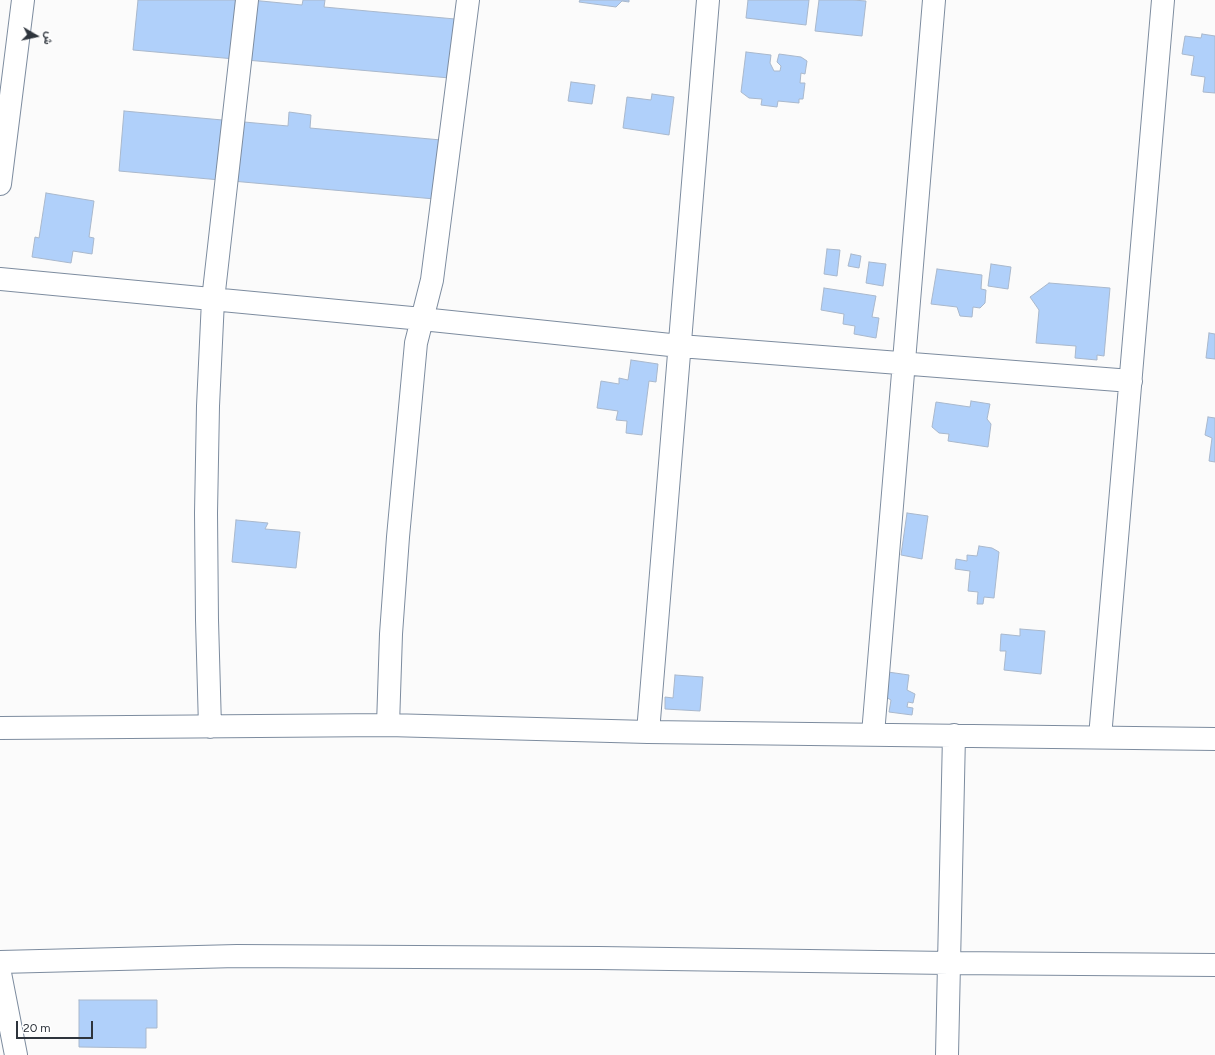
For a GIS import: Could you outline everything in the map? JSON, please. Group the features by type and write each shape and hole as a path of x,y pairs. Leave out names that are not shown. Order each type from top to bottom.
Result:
{"street":[{"path":"0,184 23,0"},
{"path":"210,726 206,513 208,406 213,300 247,0"},
{"path":"388,725 391,634 398,537 416,343 432,280 468,0"},
{"path":"648,732 708,0"},
{"path":"873,734 934,0"},
{"path":"1100,737 1163,0"},
{"path":"0,279 422,319 680,346 1130,381"},
{"path":"0,728 388,725 648,732 1215,739"},
{"path":"947,1055 954,735"},
{"path":"0,962 237,956 599,958 1215,965"},
{"path":"0,973 16,1055"}],"building":[{"path":"138,0 251,0 302,5 303,0 325,0 324,7 466,20 461,79 133,50"},
{"path":"580,0 629,0 629,2 622,1 616,7 579,2"},
{"path":"748,0 809,0 806,25 746,18"},
{"path":"819,0 866,1 862,36 815,31"},
{"path":"1202,34 1215,36 1215,93 1203,92 1205,77 1191,75 1194,56 1182,54 1185,36 1201,38"},
{"path":"746,52 771,55 770,63 774,71 780,71 781,66 777,62 779,54 801,57 807,61 805,74 801,73 800,83 805,83 803,99 799,99 799,103 778,101 777,107 761,105 762,99 749,98 741,92"},
{"path":"571,82 595,85 592,104 568,101"},
{"path":"652,94 674,97 669,135 623,128 627,97 651,100"},
{"path":"124,111 288,126 289,112 311,115 310,128 452,141 446,200 119,171"},
{"path":"46,193 94,201 89,237 94,238 92,254 73,251 71,263 32,257 35,237 39,238"},
{"path":"827,249 840,250 837,276 824,274"},
{"path":"851,254 861,256 859,268 848,266"},
{"path":"869,262 886,264 883,286 866,283"},
{"path":"991,264 1011,267 1008,289 988,286"},
{"path":"937,269 982,275 981,289 986,290 985,303 980,308 973,307 972,317 960,316 957,307 931,304"},
{"path":"1049,283 1110,288 1104,356 1097,355 1097,360 1075,358 1076,346 1036,343 1039,310 1030,297"},
{"path":"824,288 876,296 872,317 879,318 876,338 854,334 855,326 843,324 844,314 821,310"},
{"path":"1209,333 1215,334 1215,359 1206,358"},
{"path":"631,360 658,364 656,382 649,381 642,435 626,433 627,421 616,420 618,411 597,408 601,381 619,384 619,378 628,380"},
{"path":"971,401 990,404 987,419 991,424 988,447 948,441 949,434 939,433 932,427 936,402 970,407"},
{"path":"1208,417 1215,418 1215,462 1209,461 1212,438 1205,435"},
{"path":"907,513 928,516 922,559 901,555"},
{"path":"236,520 268,523 265,529 300,532 296,568 232,562"},
{"path":"979,546 992,548 999,552 994,598 984,597 983,604 977,604 978,592 968,591 970,571 955,569 956,559 967,561 967,555 977,556"},
{"path":"1020,629 1045,631 1041,674 1004,670 1006,651 1000,651 1001,634 1020,636"},
{"path":"888,672 909,675 907,690 915,694 913,703 908,702 907,707 913,708 912,715 889,712 891,700 884,696"},
{"path":"675,675 703,677 700,711 665,709 665,697 673,698"},
{"path":"79,1000 157,1000 157,1028 146,1028 146,1048 79,1047"}]}
